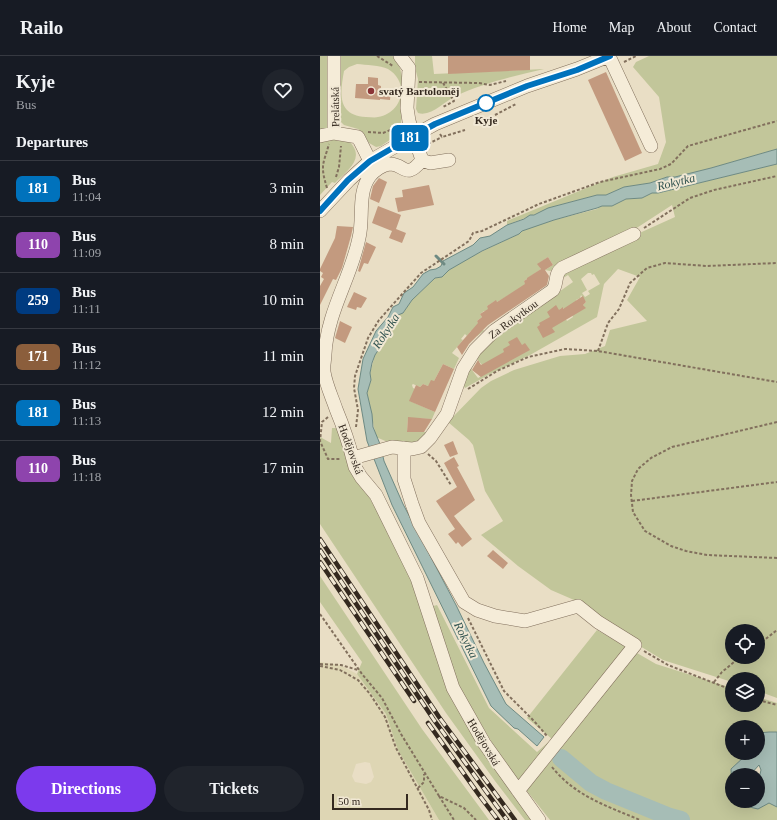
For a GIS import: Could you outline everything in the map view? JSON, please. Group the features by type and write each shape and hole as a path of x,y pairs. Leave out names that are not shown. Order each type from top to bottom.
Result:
{"street":[{"name":"Prelátská","path":"334,56 334,132 358,137 370,161"},
{"path":"400,56 409,66 409,121 415,135 422,160 430,163 448,160"},
{"path":"320,211 348,180 370,161 435,124 527,86 577,70 609,56 651,146"},
{"path":"320,136 334,132"},
{"name":"Hodějovská","path":"422,160 416,167 409,170 403,170 391,164 384,166 371,175 364,186 362,195 360,237 355,255 331,317 326,341 324,370 327,386 337,410 355,467 376,495 417,578 453,688 484,743 539,820"},
{"name":"Za Rokytkou","path":"421,447 430,438 447,414 463,369 475,350 494,331 553,290 556,285 558,271 634,234"},
{"path":"353,458 392,447 412,449 421,447"},
{"path":"404,448 404,479 419,523 464,602 477,610 495,616 525,621 578,606 598,622 635,645 518,791"}],"path":[{"path":"409,66 417,74 417,82 479,83 490,85"},
{"path":"442,108 454,101 443,83"},
{"path":"355,430 358,410 354,388 356,376 368,338 388,308 421,273 469,241 473,233 482,232 539,204 600,182 660,169 671,164 688,146 777,121"},
{"path":"328,189 321,174 320,166 334,132"},
{"path":"634,234 690,198 714,190 777,176"},
{"path":"598,351 608,323 619,309 630,283 647,268 665,263 707,266 777,263"},
{"path":"455,395 470,388 497,371 528,357 565,349 598,351 777,382"},
{"path":"337,410 322,422 320,441 328,459 353,458"},
{"path":"777,422 672,447 651,458 638,469 632,481 633,512 646,532 671,546 686,551 707,555 777,558"},
{"path":"421,447 436,462 451,485"},
{"path":"632,501 777,482"},
{"path":"464,602 463,607 504,691 534,721 548,738"},
{"path":"320,614 362,674 382,698 423,772 454,820"},
{"path":"765,639 777,630"},
{"path":"635,645 668,666 725,687"},
{"path":"714,682 722,672 732,664"},
{"path":"320,665 341,665 356,669 362,674"},
{"path":"320,665 340,670 358,680 370,694 385,717 396,748 418,788 429,810 432,820"},
{"path":"765,702 777,705"},
{"path":"418,788 424,782 423,772"},
{"path":"560,777 576,791 640,820"},
{"path":"439,796 464,808 476,820"}],"shaded area":[{"path":"320,662 340,665 357,674 386,714 398,750 439,820 320,820","holes":["365,762 370,763 374,777 371,782 366,784 355,782 352,776 356,764"]}],"green space":[{"path":"320,56 328,56 329,127 320,131"},
{"path":"338,56 393,56 400,68 404,85 401,123 397,135 381,146 376,147 369,143 362,132 358,129 344,125 340,121","holes":["357,64 385,68 395,75 399,81 401,96 393,110 387,114 377,117 366,117 357,115 345,108 342,95 344,71"]},
{"path":"415,56 432,56 434,74 544,69 510,77 466,91 451,98 433,111 423,114 418,113 416,109 418,79 415,68"},
{"path":"649,56 777,56 777,149 675,177 667,177 650,183 624,187 606,195 597,195 559,205 507,225 507,221 613,177 658,164 666,142 659,97 633,67 636,62"},
{"path":"320,139 349,141 354,147 356,153 353,164 350,168 335,183 332,182 320,195"},
{"path":"777,164 777,698 765,694 765,672 725,672 725,680 663,660 615,631 581,603 551,590 518,566 481,535 503,521 485,491 473,445 448,422 481,388 491,381 514,370 560,356 585,354 605,346 610,330 647,321 627,300 640,277 618,269 604,284 597,317 530,355 465,388 463,385 469,366 478,378 491,371 482,365 476,358 496,336 573,282 568,275 560,280 559,276 624,240 675,217 672,205 632,231 550,271 545,270 553,265 548,257 538,264 541,269 524,281 526,285 497,302 495,301 487,306 491,311 484,311 480,314 482,317 477,321 484,331 477,336 471,331 467,336 465,334 461,339 463,340 452,353 459,358 454,369 443,364 434,381 428,386 423,384 420,387 413,384 412,385 413,388 419,391 410,401 435,412 432,419 408,418 407,431 426,432 422,442 390,443 376,437 367,393 371,380 370,373 375,355 381,346 381,341 398,315 403,313 412,300 435,278 442,277 449,270 470,257 519,234 521,231 554,220 597,209 602,205 612,206 626,199 642,198 652,193 658,193","holes":["588,273 591,273 592,275 594,274 600,284 588,291 590,294 585,297 582,293 587,290 581,279","581,295 586,302 583,305 585,308 572,315 573,317 567,321 560,309 563,308 564,310 577,303 576,300 580,298"]},
{"path":"332,428 341,428 352,465 401,556 415,587 431,639 535,820 525,820 495,781 446,713 320,524 320,437 331,443"},
{"path":"320,576 422,729 489,820 439,820 398,750 386,714 357,674 362,662 320,602"},
{"path":"437,605 489,708 537,752 552,739 527,718 597,630 656,664 725,686 725,712 765,712 765,699 777,703 777,732 765,733 765,720 725,720 725,760 741,760 732,768 725,768 725,808 765,808 765,802 769,802 777,807 777,820 550,820 503,761 459,687 430,607"}],"water":[{"path":"777,149 777,164 658,193 652,193 642,198 626,199 612,206 602,206 554,220 522,231 519,234 482,251 449,270 442,277 435,278 412,300 403,313 398,315 381,341 381,346 375,355 372,363 370,373 371,380 367,393 372,414 373,427 380,444 384,461 403,504 506,704 544,737 537,746 518,729 514,728 491,706 392,505 367,441 358,389 363,359 376,331 388,317 393,307 399,304 404,293 413,287 423,274 441,266 443,261 473,245 480,238 490,236 507,225 548,208 597,195 606,195 624,187 650,183 667,177 675,177 711,168"},
{"path":"765,732 777,732 777,807 769,803 765,805 765,768 760,768 759,765 756,768 732,768 741,760 765,760"}],"building":[{"path":"448,56 530,56 530,70 448,74"},
{"path":"606,72 642,153 625,161 588,80"},
{"name":"svatý Bartoloměj","path":"368,77 378,78 378,85 381,86 381,88 391,89 390,100 355,98 356,84 368,84"},
{"path":"379,178 387,182 379,203 370,199 373,186"},
{"path":"429,185 434,205 398,212 395,198 403,197 402,190"},
{"path":"378,206 401,215 396,229 406,233 402,243 389,238 392,231 372,223"},
{"path":"337,226 353,227 342,268 336,280 333,279 320,305 320,286 324,279 321,277 323,273 320,269 335,238"},
{"path":"366,242 376,247 368,264 364,263 360,272 358,271"},
{"path":"548,257 553,265 545,270 549,276 547,285 488,325 469,344 462,355 457,347 478,323 477,321 482,317 480,314 488,309 487,306 496,300 497,302 525,284 524,281 527,278 541,269 537,264"},
{"path":"354,292 367,298 361,308 357,307 356,310 347,307"},
{"path":"583,296 586,302 583,305 586,308 552,328 555,332 543,338 537,327 540,325 539,323 550,317 547,312 556,305 559,310 563,307 563,309"},
{"path":"340,321 352,327 345,343 335,338"},
{"path":"517,337 522,345 525,343 530,350 481,377 472,370 478,360 481,365 504,352 503,349 510,345 508,342"},
{"path":"443,364 454,369 435,412 409,401 416,385 420,387 423,384 428,386 431,380 434,381"},
{"path":"408,417 432,419 424,432 407,432"},
{"path":"453,441 458,454 450,457 444,445"},
{"path":"454,457 459,466 457,467 475,500 454,516 472,539 462,547 458,542 456,544 448,534 455,529 436,501 457,487 444,463"},
{"path":"493,550 508,563 503,569 487,556"}],"waterway":[{"path":"436,256 444,264"},
{"name":"Rokytka","path":"561,758 591,783 606,791 681,820"}],"railway":[{"path":"320,539 439,717 515,820"},
{"path":"320,550 434,720 507,820"},
{"path":"320,562 414,701"},
{"path":"428,723 498,820"}],"bus line":[{"name":"181","path":"320,211 348,180 370,161 435,124 527,86 577,70 610,56"}],"place":[{"name":"svatý Bartoloměj","path":"371,91"},
{"name":"Kyje","path":"486,103"}]}
